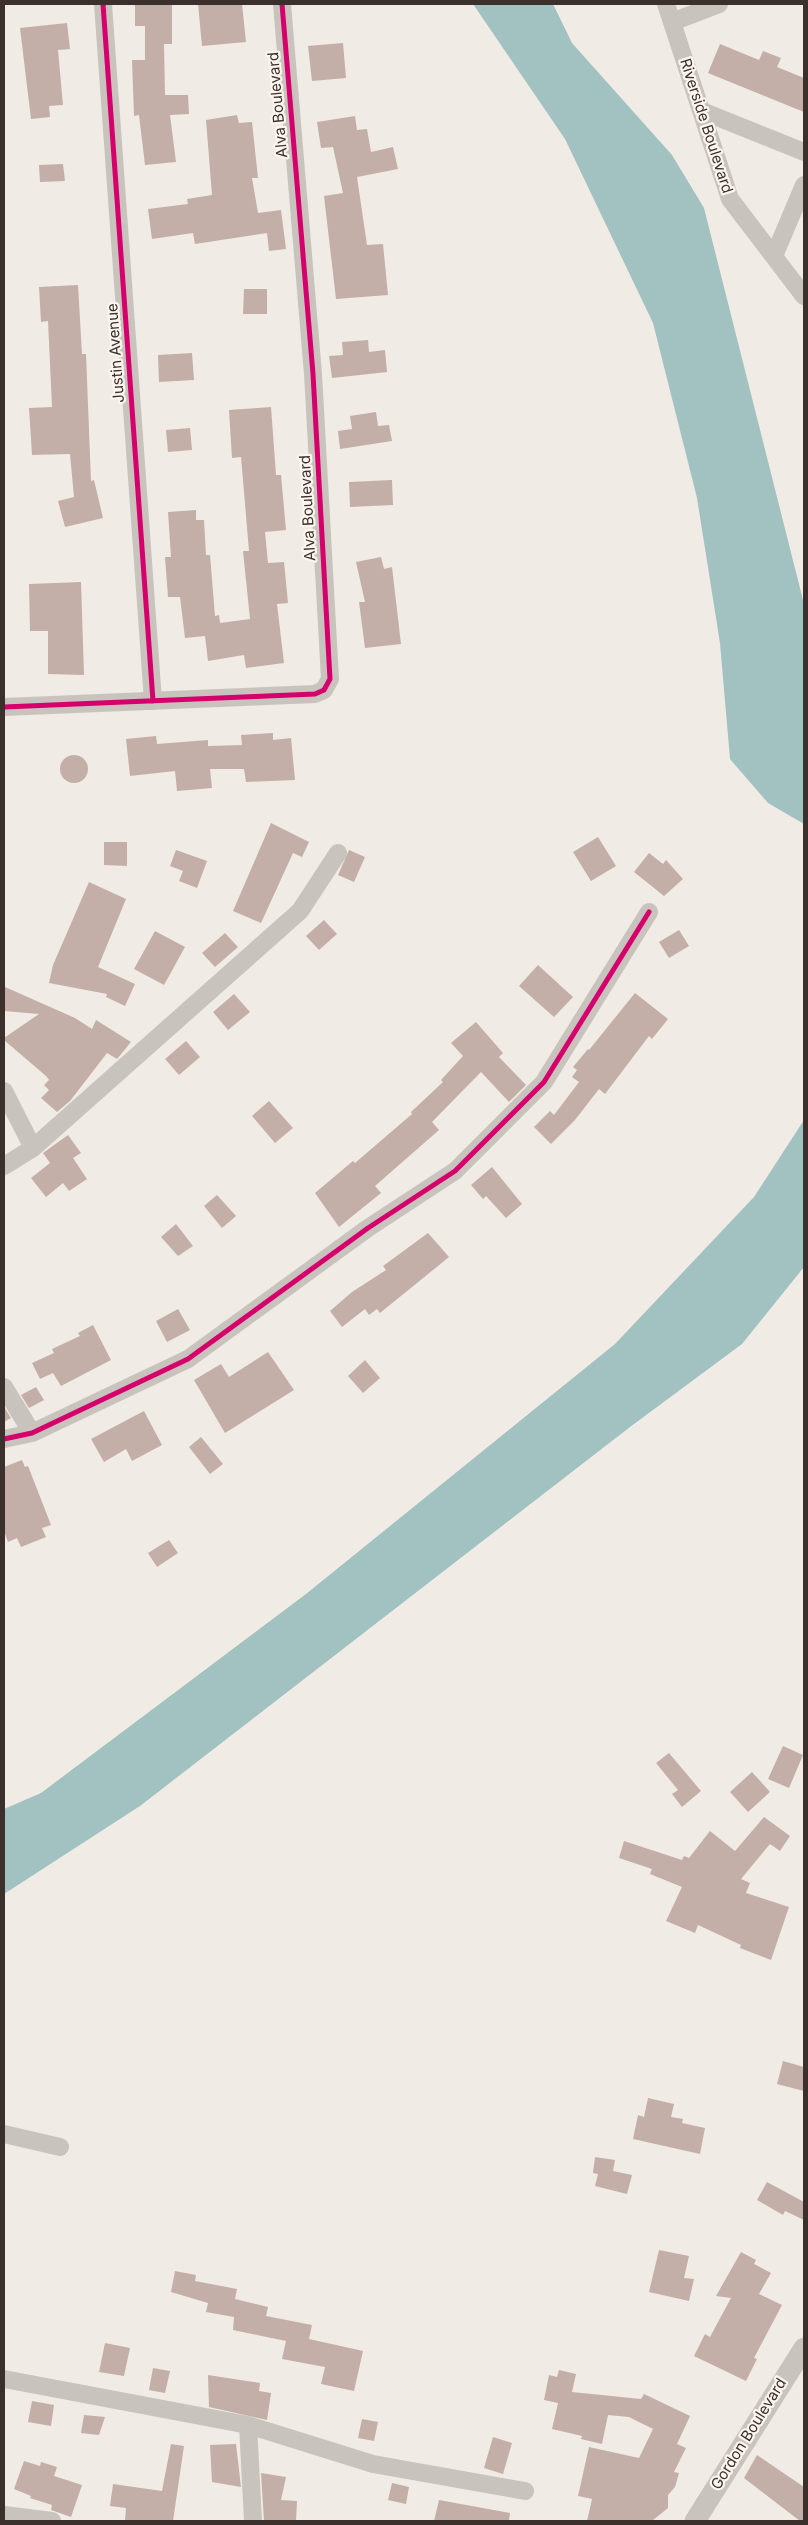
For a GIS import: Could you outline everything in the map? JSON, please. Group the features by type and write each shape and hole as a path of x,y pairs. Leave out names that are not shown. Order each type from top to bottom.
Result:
{"street":[{"name":"Justin Avenue","path":"103,4 153,701"},
{"name":"Alva Boulevard","path":"4,707 315,694 324,690 330,678 313,374 282,4"},
{"name":"Riverside Boulevard","path":"666,4 730,199 804,296"},
{"path":"672,22 719,4"},
{"path":"702,111 804,152"},
{"path":"774,256 804,185"},
{"path":"4,1166 33,1148 300,911 338,853"},
{"path":"4,1439 32,1433 188,1359 368,1228 455,1171 544,1082 649,912"},
{"path":"4,1091 33,1148"},
{"path":"4,1387 32,1433"},
{"path":"4,2134 60,2146"},
{"name":"Gordon Boulevard","path":"695,2521 804,2348"},
{"path":"4,2379 248,2424 373,2464 525,2492"},
{"path":"248,2424 253,2521"},
{"path":"4,2515 52,2521"}],"water":[{"path":"473,4 553,4 572,43 672,155 704,208 804,604 804,824 768,803 730,759 720,643 697,498 653,323 565,139"},
{"path":"804,1120 804,1267 742,1344 630,1427 140,1806 4,1894 4,1809 41,1793 306,1594 615,1344 754,1197"}],"building":[{"path":"135,4 172,4 172,44 164,44 165,95 188,95 189,114 170,115 176,162 145,165 139,115 134,116 132,60 145,60 145,26 135,26"},
{"path":"198,4 242,4 246,42 202,46"},
{"path":"67,23 70,49 58,50 63,105 49,106 50,117 31,119 20,28"},
{"path":"343,43 346,78 312,81 308,46"},
{"path":"720,44 759,60 763,51 781,58 777,67 804,78 804,112 708,73"},
{"path":"237,115 239,123 252,122 258,178 252,178 258,213 281,210 286,249 269,251 267,233 195,244 193,233 152,239 148,209 188,204 187,199 212,195 206,120"},
{"path":"355,116 357,130 367,129 371,152 393,147 398,169 357,177 367,245 383,244 388,295 336,299 324,196 343,193 333,147 321,148 317,122"},
{"path":"63,164 65,181 40,182 39,165"},
{"path":"78,285 82,354 86,354 91,481 94,480 103,518 65,527 58,501 74,497 70,454 32,455 29,408 52,407 48,321 41,322 39,287"},
{"path":"244,289 267,289 267,314 243,314"},
{"path":"368,340 369,352 385,350 387,372 332,378 329,356 343,355 342,342"},
{"path":"192,353 194,380 159,382 158,355"},
{"path":"271,407 276,475 281,475 286,530 265,532 268,563 284,562 288,603 277,604 284,663 246,668 244,655 208,661 205,636 185,638 180,597 168,597 165,557 171,557 168,512 196,510 196,520 204,520 206,555 210,555 215,616 219,615 220,623 250,619 243,551 249,551 241,457 232,458 229,410"},
{"path":"376,412 378,426 389,425 392,441 340,449 338,431 352,429 350,416"},
{"path":"190,428 192,450 168,452 166,430"},
{"path":"392,480 393,505 350,507 349,482"},
{"path":"381,557 384,569 392,567 401,644 365,648 359,602 365,602 356,562"},
{"path":"81,582 84,675 48,674 48,631 30,631 29,584"},
{"path":"273,733 273,740 291,738 295,780 246,782 244,769 210,769 212,788 177,791 175,771 130,776 126,739 156,736 157,744 208,740 208,746 242,745 241,735"},
{"path":"74,755 84,759 88,769 84,779 74,783 64,779 60,769 64,759"},
{"path":"271,823 309,842 302,857 293,853 261,923 233,911"},
{"path":"598,837 616,866 591,881 573,852"},
{"path":"104,842 127,842 127,866 104,865"},
{"path":"176,850 207,861 197,888 179,881 183,871 170,866"},
{"path":"349,850 365,857 354,882 338,875"},
{"path":"649,853 663,864 666,860 683,879 664,896 634,872"},
{"path":"89,882 126,899 98,967 135,984 125,1006 106,997 107,994 49,983 53,965"},
{"path":"324,920 337,934 319,950 306,936"},
{"path":"679,930 689,946 669,958 659,942"},
{"path":"155,931 185,947 164,985 134,969"},
{"path":"225,933 238,947 215,967 202,953"},
{"path":"538,965 573,997 554,1017 519,986"},
{"path":"5,987 75,1018 92,1029 96,1020 131,1042 117,1059 107,1053 70,1101 57,1112 41,1098 49,1090 44,1085 49,1080 4,1040 4,1038 39,1014 4,1011"},
{"path":"635,993 668,1019 652,1039 649,1036 605,1094 599,1089 575,1120 551,1144 534,1127 550,1111 554,1115 579,1082 572,1077 577,1070 573,1067"},
{"path":"234,994 250,1012 228,1030 213,1012"},
{"path":"476,1022 503,1053 499,1057 526,1085 509,1102 481,1072 432,1122 439,1130 375,1186 381,1193 339,1227 315,1193 353,1161 355,1163 412,1114 411,1112 443,1082 441,1080 463,1056 451,1043"},
{"path":"186,1041 200,1057 179,1075 165,1059"},
{"path":"269,1101 293,1128 275,1143 252,1116"},
{"path":"68,1135 81,1153 73,1158 87,1179 69,1191 63,1183 46,1197 31,1178 50,1163 43,1153"},
{"path":"492,1167 522,1204 506,1218 486,1196 483,1199 471,1185"},
{"path":"217,1195 236,1216 222,1228 204,1206"},
{"path":"176,1224 193,1246 178,1256 161,1237"},
{"path":"428,1233 449,1257 380,1313 377,1309 369,1315 365,1309 342,1327 330,1311 352,1292 386,1270 383,1266"},
{"path":"178,1309 190,1330 167,1342 156,1321"},
{"path":"93,1325 111,1360 61,1386 53,1373 40,1379 32,1363 54,1353 52,1349 80,1336 78,1333"},
{"path":"268,1352 294,1390 225,1433 194,1380 221,1364 229,1377"},
{"path":"365,1360 380,1378 363,1393 348,1376"},
{"path":"36,1387 44,1400 29,1408 21,1395"},
{"path":"4,1407 11,1418 4,1422"},
{"path":"144,1411 162,1445 132,1461 126,1449 104,1462 91,1439"},
{"path":"201,1437 223,1464 210,1474 189,1447"},
{"path":"22,1460 25,1467 28,1466 51,1525 42,1528 46,1537 21,1547 17,1538 8,1542 4,1531 4,1467"},
{"path":"169,1540 178,1553 157,1567 148,1553"},
{"path":"783,1746 803,1755 789,1788 768,1779"},
{"path":"669,1753 701,1791 682,1807 672,1794 678,1790 656,1763"},
{"path":"752,1772 770,1792 748,1812 730,1792"},
{"path":"764,1817 790,1836 780,1851 770,1844 741,1879 750,1883 746,1893 789,1907 771,1960 740,1948 741,1945 698,1925 695,1933 666,1921 682,1887 650,1874 652,1869 619,1858 624,1841 682,1860 684,1856 689,1858 710,1831 735,1851"},
{"path":"783,2061 804,2067 804,2091 777,2084"},
{"path":"648,2098 674,2104 671,2117 683,2119 682,2123 705,2128 700,2154 633,2139 638,2115 644,2117"},
{"path":"595,2157 615,2160 613,2171 632,2175 627,2194 595,2186 598,2174 593,2173"},
{"path":"767,2182 804,2202 804,2220 785,2211 783,2215 757,2200"},
{"path":"659,2250 689,2256 684,2278 694,2279 689,2301 649,2292"},
{"path":"741,2252 756,2260 754,2264 771,2273 759,2294 782,2305 754,2358 757,2359 746,2381 694,2356 705,2334 710,2337 731,2298 716,2296"},
{"path":"175,2271 196,2275 195,2281 237,2289 235,2299 268,2307 266,2316 312,2325 309,2339 363,2351 354,2391 321,2384 325,2367 282,2359 286,2341 233,2330 234,2317 206,2312 208,2303 171,2292"},
{"path":"105,2343 130,2348 124,2376 99,2372"},
{"path":"153,2368 170,2371 165,2393 149,2390"},
{"path":"559,2370 576,2374 572,2392 641,2399 644,2394 690,2416 677,2444 686,2448 674,2472 679,2473 675,2487 668,2495 668,2508 652,2521 587,2521 592,2499 578,2496 589,2447 639,2458 653,2429 629,2417 608,2415 602,2444 581,2439 582,2436 552,2429 558,2403 544,2400 549,2375 557,2377"},
{"path":"208,2375 260,2383 259,2391 271,2393 267,2420 209,2407"},
{"path":"32,2401 54,2405 51,2426 28,2422"},
{"path":"84,2415 105,2417 99,2435 81,2433"},
{"path":"362,2419 378,2422 374,2441 358,2438"},
{"path":"493,2437 512,2443 503,2474 484,2468"},
{"path":"171,2444 184,2446 173,2521 125,2521 126,2508 110,2506 113,2484 162,2491"},
{"path":"236,2444 241,2487 212,2482 210,2445"},
{"path":"757,2455 804,2487 804,2521 800,2521 744,2478"},
{"path":"24,2461 40,2466 41,2462 57,2467 54,2476 82,2485 71,2517 51,2510 52,2505 30,2498 31,2496 14,2489"},
{"path":"261,2473 286,2477 281,2500 297,2501 296,2521 264,2521"},
{"path":"392,2483 409,2487 406,2504 388,2500"},
{"path":"439,2500 510,2513 509,2521 434,2521"}],"cycle path":[{"path":"103,4 153,701"},
{"path":"4,707 315,694 324,690 330,679 313,374 282,4"},
{"path":"4,1439 32,1433 188,1359 368,1228 455,1171 544,1082 649,912"}]}
